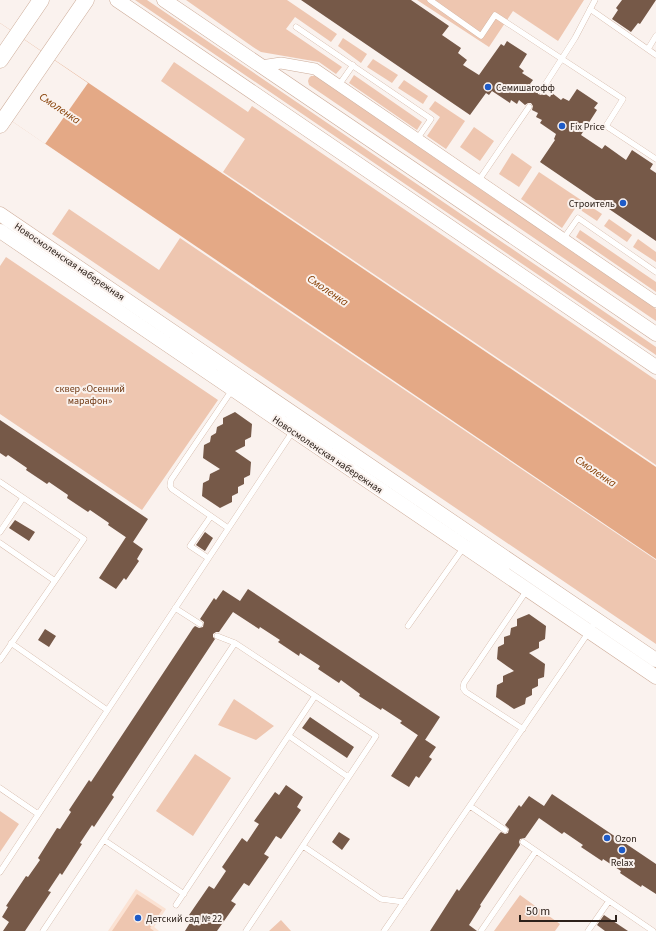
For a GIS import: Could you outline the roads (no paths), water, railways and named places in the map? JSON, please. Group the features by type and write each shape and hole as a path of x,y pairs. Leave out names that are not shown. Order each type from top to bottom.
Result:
{"main road":[{"path":"0,60 41,0"},
{"path":"2,122 86,0"}],"street":[{"path":"117,0 656,367"},
{"path":"164,0 656,334"},
{"path":"261,66 281,63 315,69 656,302"},
{"name":"Новосмоленская набережная","path":"0,214 237,383 593,626 656,677"},
{"name":"Новосмоленская набережная","path":"0,230 237,383"},
{"name":"Новосмоленская набережная","path":"297,424 464,546 531,584"},
{"name":"Новосмоленская набережная","path":"593,626 656,660"}],"lane":[{"path":"430,0 481,36 495,15 623,99 606,126 656,160"},
{"path":"541,91 575,38 595,0"},
{"path":"590,9 656,55"},
{"path":"296,27 431,119 418,139"},
{"path":"648,49 656,36"},
{"path":"339,85 353,65"},
{"path":"479,180 529,107"},
{"path":"564,238 578,218 656,272"},
{"path":"228,528 172,490 170,486 171,480 237,383"},
{"path":"0,872 297,424"},
{"path":"0,482 84,539 0,660"},
{"path":"0,532 23,498"},
{"path":"208,558 190,546 211,516"},
{"path":"0,543 55,581"},
{"path":"408,626 464,546"},
{"path":"523,729 466,692 463,688 464,683 531,584"},
{"path":"175,608 200,624"},
{"path":"384,931 593,626"},
{"path":"217,636 235,643 376,736 246,931"},
{"path":"43,931 235,643"},
{"path":"11,644 107,710"},
{"path":"176,905 315,696"},
{"path":"289,736 348,778"},
{"path":"0,788 38,814"},
{"path":"470,806 505,830"},
{"path":"104,840 184,894"},
{"path":"523,842 653,931"},
{"path":"303,846 381,899 404,902"},
{"path":"481,931 536,851"},
{"path":"588,931 609,901"}],"water":[{"name":"Смоленка","path":"0,23 656,467 656,559 0,113"}],"place":[{"name":"Семишагофф","path":"488,87"},
{"name":"Fix Price","path":"562,126"},
{"name":"Строитель","path":"623,203"},
{"name":"Ozon","path":"607,838"},
{"name":"Relax","path":"622,850"},
{"name":"Детский сад № 22","path":"138,918"}],"park label":[{"name":"сквер «Осенний марафон»","path":"90,394"}]}
